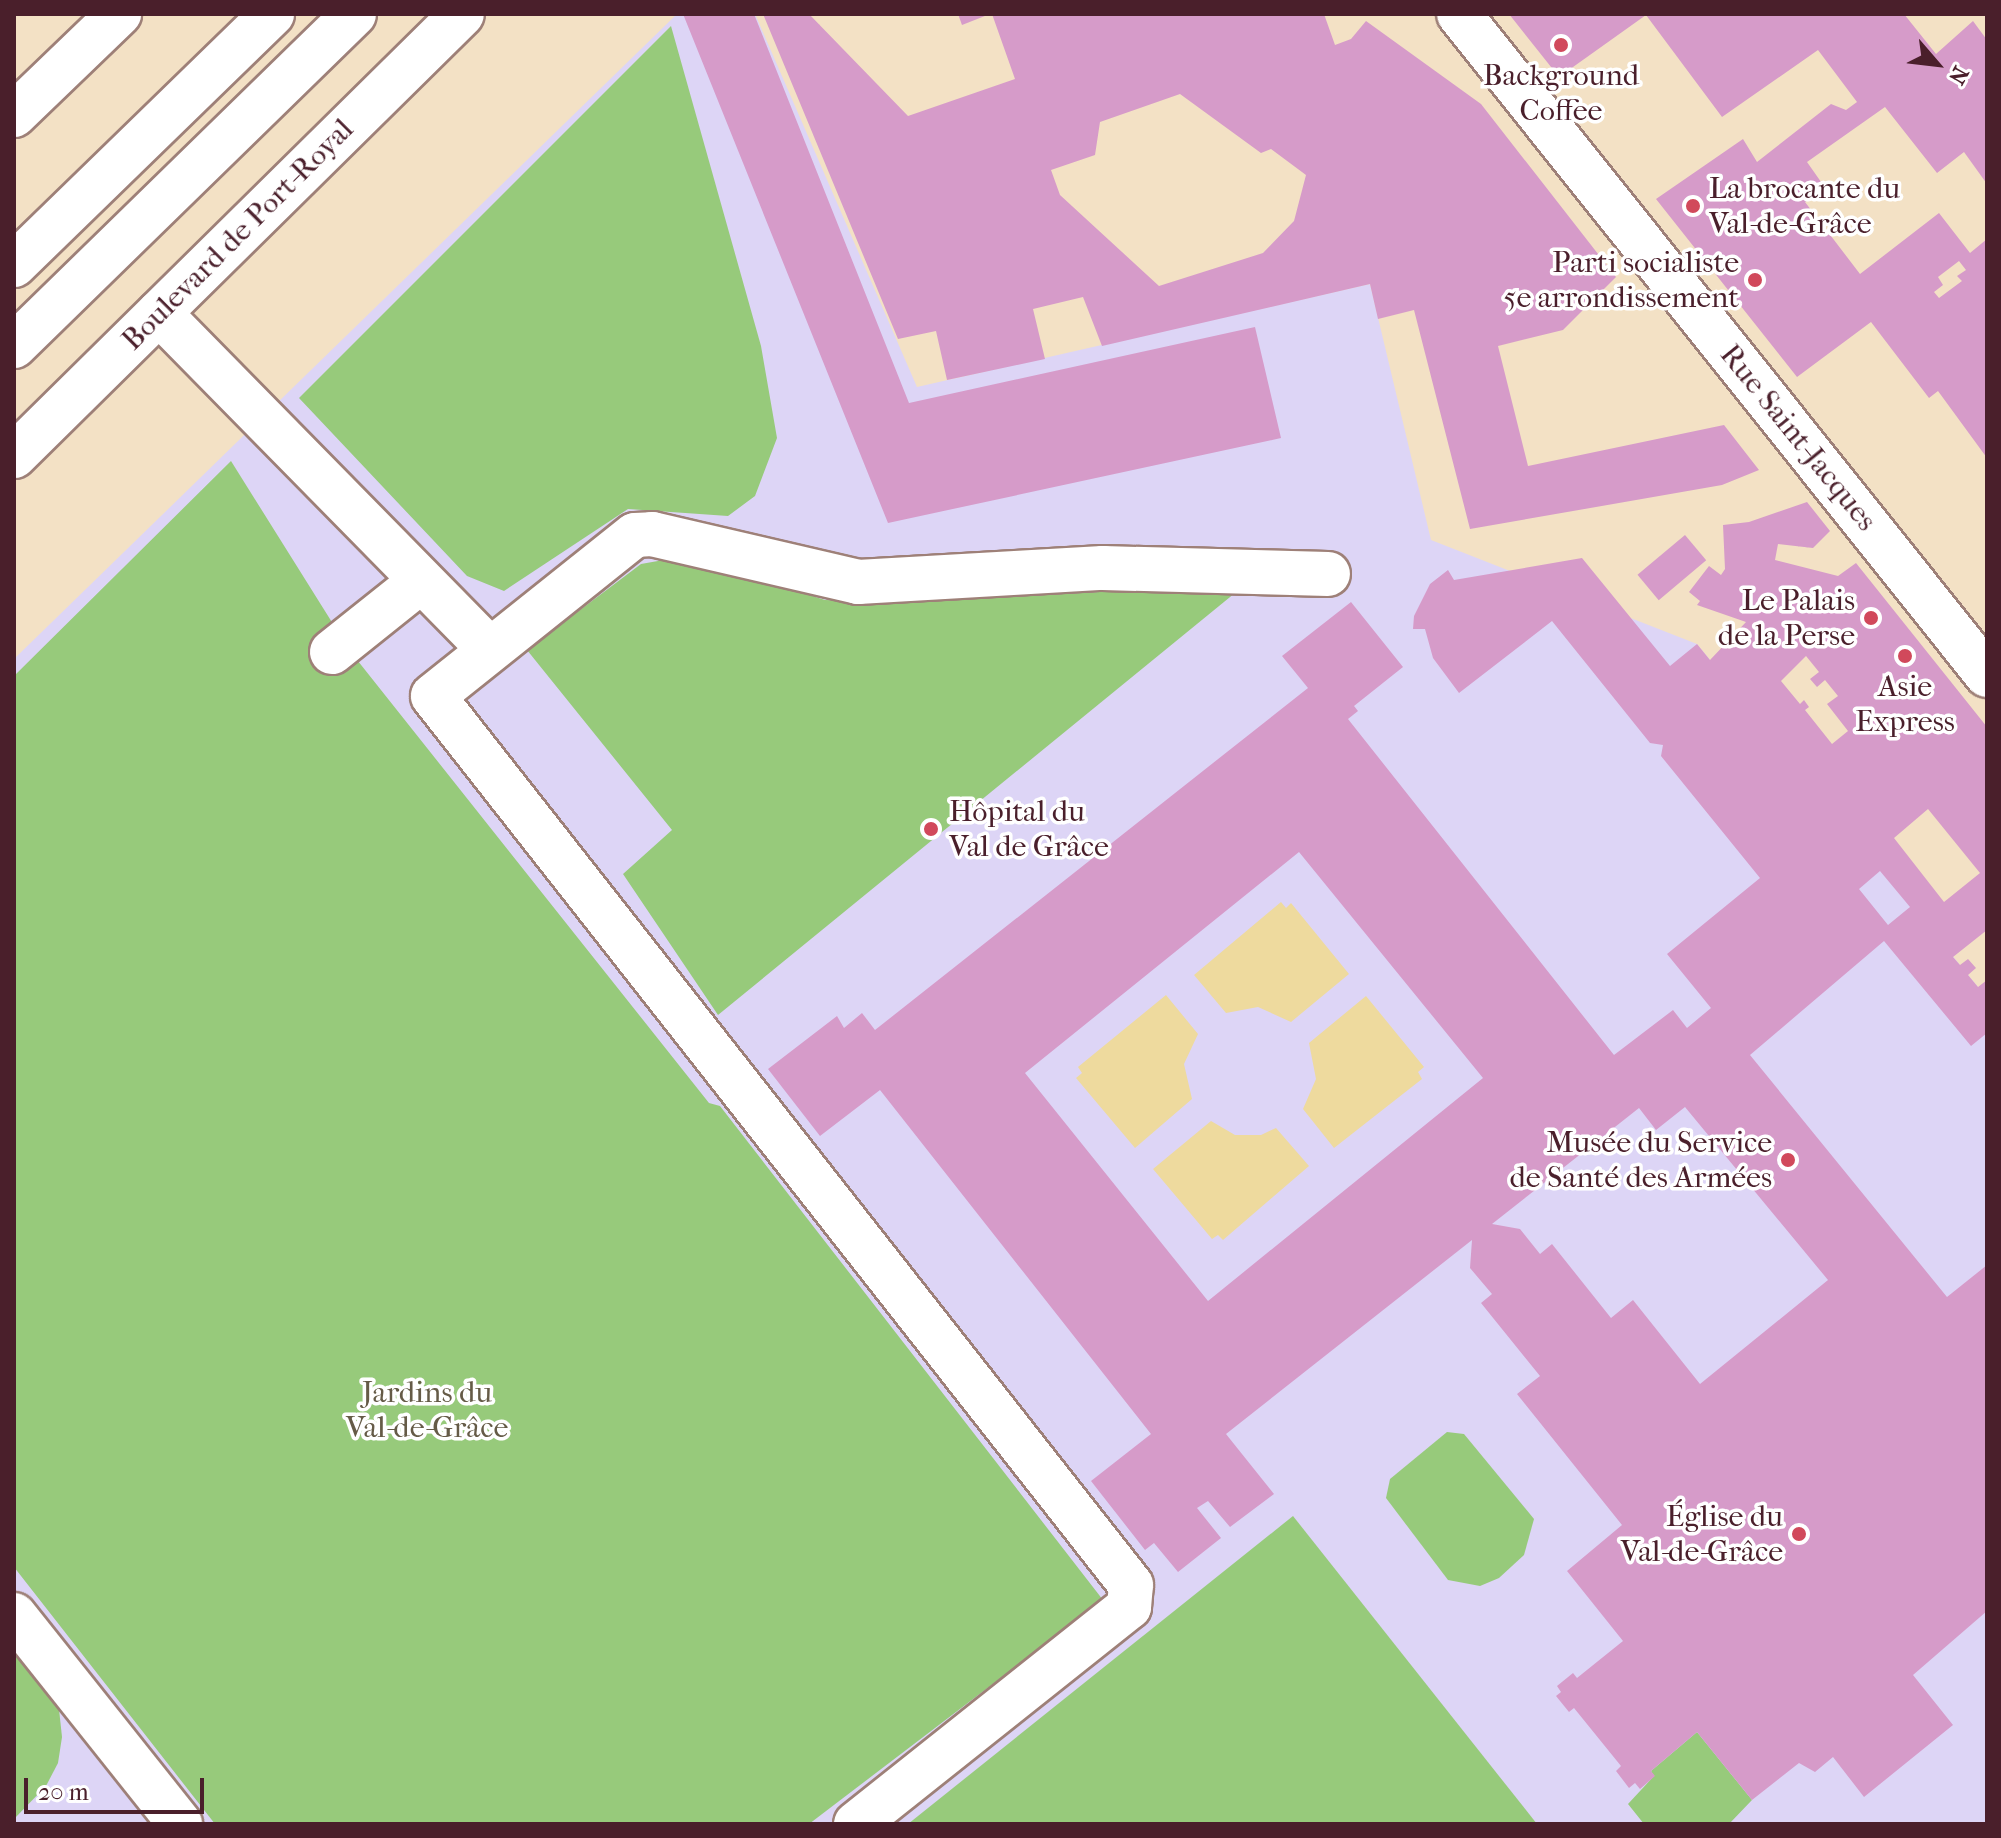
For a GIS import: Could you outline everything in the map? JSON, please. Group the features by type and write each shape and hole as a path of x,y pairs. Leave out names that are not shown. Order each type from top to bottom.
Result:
{"street":[{"path":"14,115 119,14"},
{"path":"14,265 272,14"},
{"path":"14,346 354,14"},
{"name":"Boulevard de Port-Royal","path":"14,456 462,14"},
{"name":"Rue Saint-Jacques","path":"1459,14 1987,675"},
{"path":"159,313 490,650"},
{"path":"856,1824 1129,1607 1133,1590 433,696 635,535 652,534 858,582 1103,568 1328,574"},
{"path":"332,652 421,581"},
{"path":"14,1615 180,1824"}],"shaded area":[{"name":"Hôpital du Val de Grâce","path":"677,14 755,14 917,387 1370,284 1431,540 1697,644 1987,998 1987,1824 14,1824 14,659"}],"green space":[{"path":"671,26 761,346 777,438 755,496 728,516 628,509 504,591 467,576 299,398"},
{"name":"Jardins du Val-de-Grâce","path":"231,461 350,651 709,1103 720,1106 1103,1600 809,1824 215,1824 14,1567 14,676"},
{"path":"686,556 825,600 912,602 1246,584 718,1015 623,874 672,830 527,650 641,564"},
{"path":"1447,1432 1464,1434 1534,1519 1524,1555 1499,1578 1480,1586 1448,1580 1386,1498 1390,1479"},
{"path":"1293,1516 1537,1824 908,1824"},
{"path":"14,1644 58,1700 62,1737 58,1763 46,1786 14,1819"},
{"path":"1697,1732 1752,1800 1729,1824 1644,1824 1628,1804 1654,1776 1651,1771"}],"sand":[{"path":"1281,902 1286,908 1291,903 1349,974 1291,1022 1258,1007 1226,1013 1194,975"},
{"path":"1166,995 1198,1034 1184,1064 1192,1099 1135,1148 1076,1078 1082,1073 1078,1067"},
{"path":"1366,996 1424,1067 1418,1072 1422,1079 1334,1148 1303,1109 1316,1079 1309,1043"},
{"path":"1211,1121 1235,1135 1261,1135 1276,1128 1309,1166 1223,1240 1218,1235 1212,1239 1153,1169"}],"building":[{"path":"683,14 754,14 909,403 1255,327 1281,438 888,523"},
{"path":"763,14 809,14 908,116 1015,79 992,14 1324,14 1335,45 1351,39 1366,21 1481,104 1616,277 1563,330 1498,346 1528,466 1724,425 1759,470 1722,485 1470,529 1414,310 1378,319 1370,284 1102,346 1083,297 1033,309 1045,359 947,380 936,331 898,339","holes":["1180,94 1261,153 1271,149 1306,175 1294,221 1263,253 1159,286 1060,195 1051,170 1095,155 1100,122"]},
{"path":"958,14 990,14 962,25"},
{"path":"1509,14 1904,14 1936,54 1973,21 1987,40 1987,184 1964,152 1937,173 1885,107 1807,162 1826,189 1805,202 1860,274 1939,213 1970,253 1987,239 1987,458 1938,391 1929,398 1871,322 1797,377 1656,199 1743,139 1757,162 1831,104 1846,110 1857,102 1818,50 1722,117 1646,15 1559,77","holes":["1959,261 1966,270 1957,276 1962,281 1939,298 1934,292 1943,285 1938,277"]},
{"path":"1807,502 1830,531 1813,548 1778,544 1775,560 1838,576 1856,563 1987,727 1987,930 1953,957 1960,965 1968,959 1976,968 1968,975 1978,987 1987,980 1987,1033 1971,1046 1884,941 1750,1055 1947,1297 1987,1265 1987,1611 1913,1675 1953,1725 1864,1797 1833,1757 1815,1772 1799,1763 1752,1800 1697,1732 1651,1771 1655,1776 1640,1789 1635,1783 1629,1788 1616,1771 1621,1766 1574,1708 1569,1712 1556,1696 1561,1692 1557,1686 1573,1673 1577,1678 1623,1641 1567,1571 1622,1525 1517,1394 1540,1376 1481,1303 1492,1294 1470,1268 1472,1240 1226,1434 1274,1494 1230,1527 1208,1501 1197,1508 1221,1538 1178,1572 1154,1543 1145,1550 1091,1481 1151,1434 880,1090 820,1136 768,1069 837,1016 844,1028 862,1013 875,1030 1308,688 1282,656 1351,602 1403,667 1354,706 1358,711 1348,719 1614,1055 1673,1010 1687,1028 1711,1008 1667,954 1760,878 1661,756 1663,745 1650,743 1552,621 1459,693 1433,658 1425,629 1413,629 1414,616 1430,584 1448,570 1454,580 1582,558 1670,666 1697,644 1710,660 1746,622 1697,605 1700,601 1689,592 1709,566 1721,575 1725,569 1723,525 1749,522","holes":["1806,656 1819,672 1810,679 1817,687 1825,680 1838,696 1827,704 1848,731 1832,744 1805,710 1809,707 1804,700 1800,704 1781,681","1928,809 1980,873 1944,902 1894,838","1299,852 1483,1078 1208,1301 1025,1073","1880,871 1910,907 1888,925 1859,889","1685,1107 1828,1280 1700,1384 1633,1300 1611,1318 1552,1244 1540,1254 1520,1229 1492,1224 1639,1108 1656,1130"]},
{"path":"1685,535 1706,560 1659,600 1638,575"}],"place":[{"name":"Background Coffee","path":"1561,45"},
{"name":"La brocante du Val-de-Grâce","path":"1693,206"},
{"name":"Parti socialiste 5e arrondissement","path":"1755,280"},
{"name":"Le Palais de la Perse","path":"1871,618"},
{"name":"Asie Express","path":"1905,656"},
{"name":"Hôpital du Val de Grâce","path":"931,829"},
{"name":"Musée du Service de Santé des Armées","path":"1788,1160"},
{"name":"Église du Val-de-Grâce","path":"1799,1534"}]}
